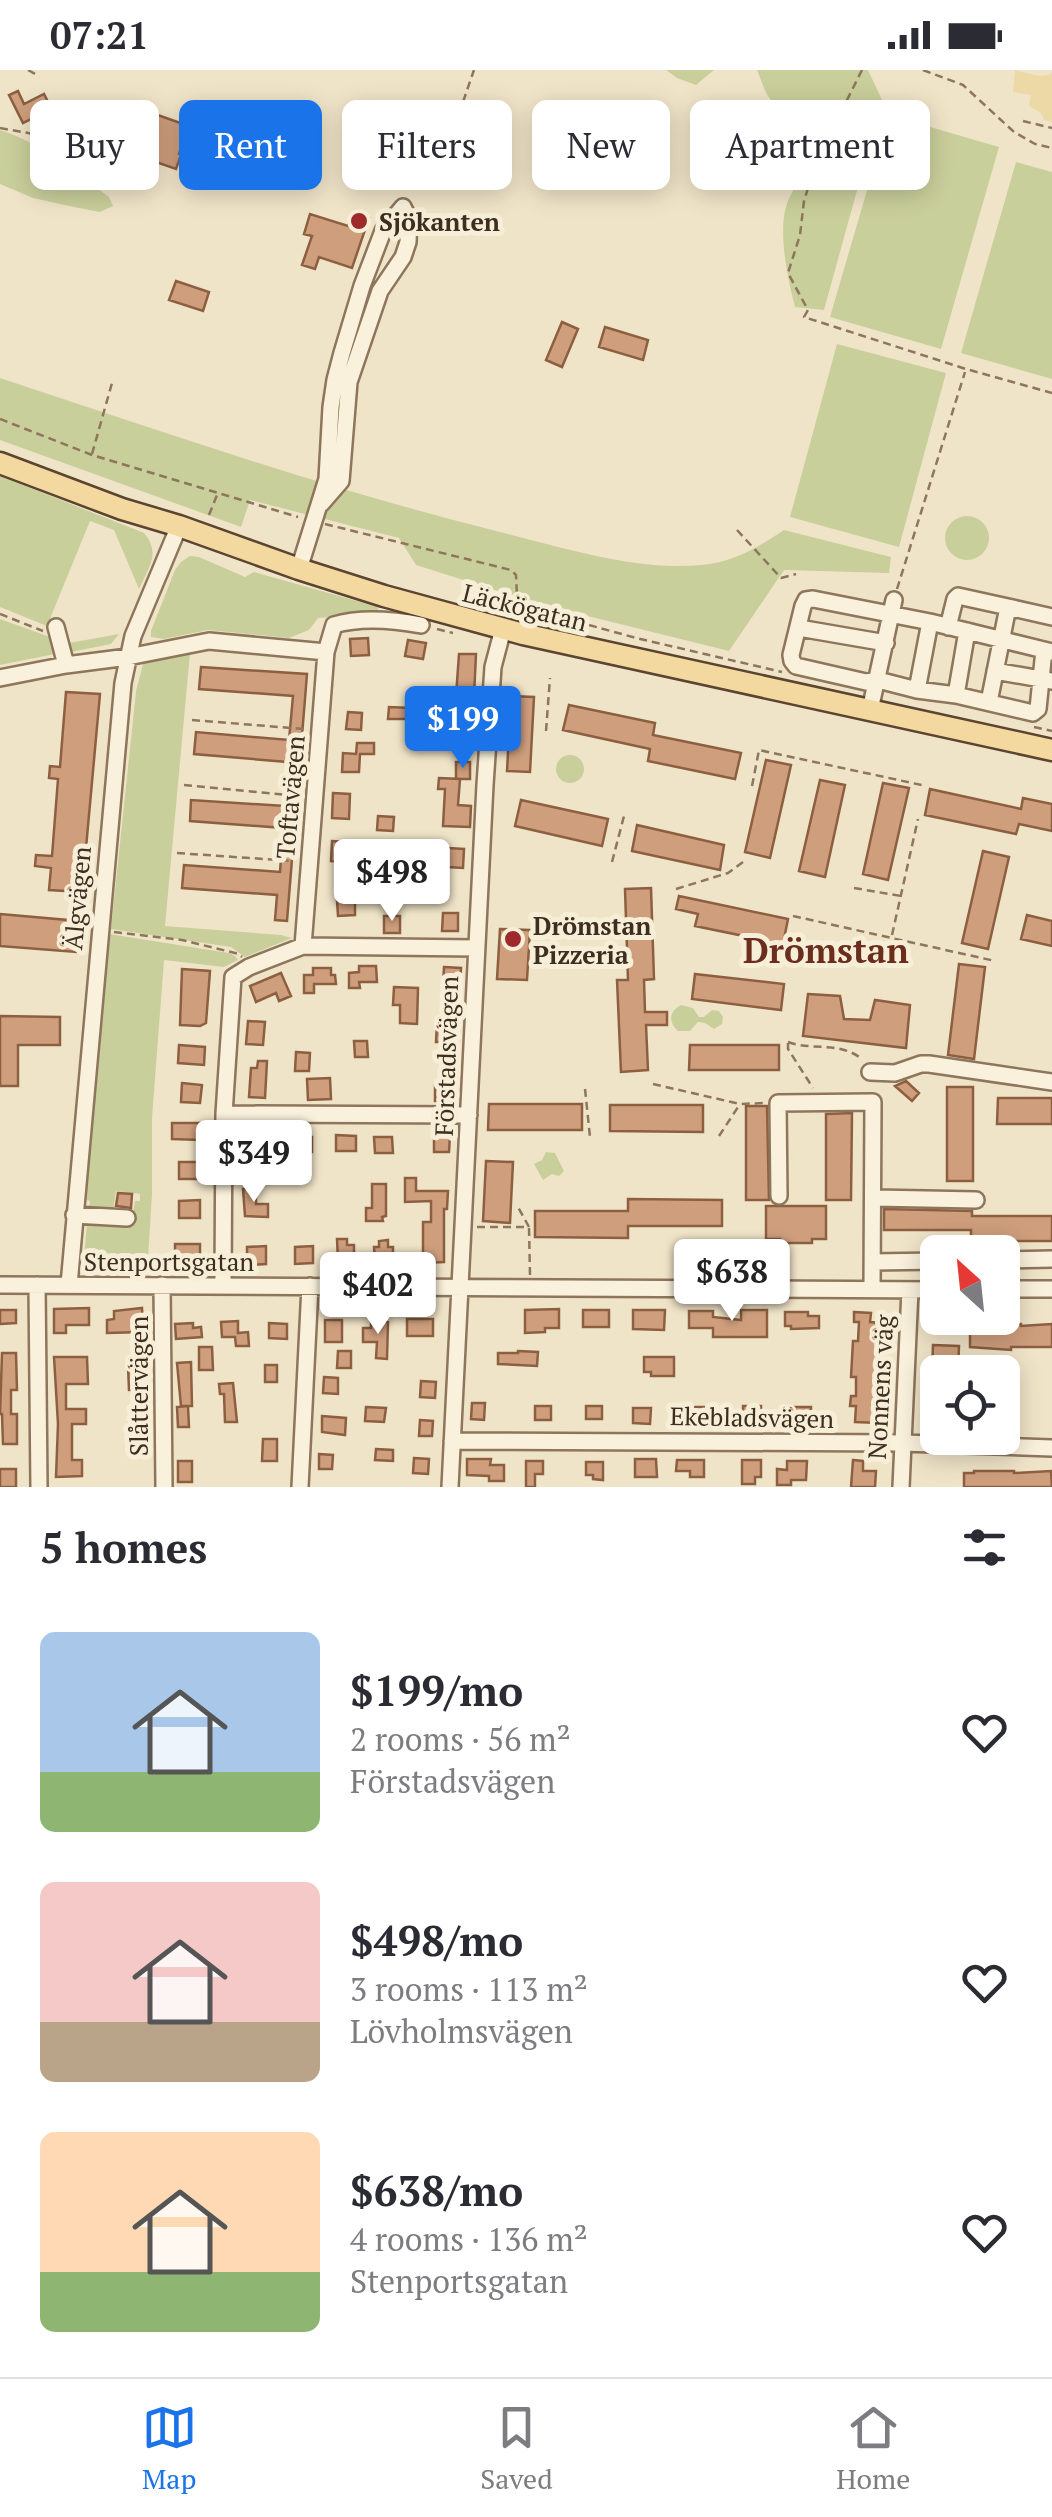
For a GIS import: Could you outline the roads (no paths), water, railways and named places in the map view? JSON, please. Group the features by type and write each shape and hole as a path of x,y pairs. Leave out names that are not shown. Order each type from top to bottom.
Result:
{"main road":[{"name":"Läckögatan","path":"0,463 384,596 502,628 1052,750"}],"street":[{"path":"300,569 328,479 335,380 362,286 383,232 403,207 409,219 408,242 380,292 349,382 342,481 321,504"},
{"name":"Älgvägen","path":"69,1285 122,683 133,636 179,526"},
{"path":"948,627 958,596 1052,618"},
{"path":"806,600 893,607 930,622 1048,651 1047,680 1037,712 878,680 866,682 796,666 792,661 806,600"},
{"path":"870,710 893,607"},
{"path":"989,702 1008,607"},
{"path":"0,678 209,641 326,652 334,626 346,622 398,621 421,625"},
{"path":"917,690 930,622"},
{"name":"Förstadsvägen","path":"450,1487 476,948 493,668 502,628"},
{"path":"799,628 886,643"},
{"path":"57,632 66,666"},
{"path":"956,695 967,632"},
{"name":"Toftavägen","path":"303,946 326,652"},
{"path":"995,671 1047,680"},
{"path":"223,1285 224,1114 234,978 249,966 303,946 476,948"},
{"path":"870,1072 895,1072 921,1064 1052,1082"},
{"path":"780,1196 778,1103 874,1102 872,1289"},
{"path":"224,1114 468,1115"},
{"path":"874,1198 976,1200"},
{"path":"74,1214 127,1218"},
{"path":"1020,1260 1052,1259"},
{"path":"873,1262 920,1261"},
{"name":"Stenportsgatan","path":"0,1285 920,1290"},
{"path":"37,1285 39,1487"},
{"name":"Slåttervägen","path":"162,1285 164,1487"},
{"path":"300,1487 310,1286"},
{"path":"1020,1290 1052,1289"},
{"name":"Nonnens väg","path":"900,1487 910,1290"},
{"name":"Ekebladsvägen","path":"452,1441 903,1443 1052,1448"}],"place":[{"name":"Sjökanten","path":"359,221"},
{"name":"Drömstan Pizzeria","path":"513,939"}],"district":[{"name":"Drömstan","path":"826,950"}]}
